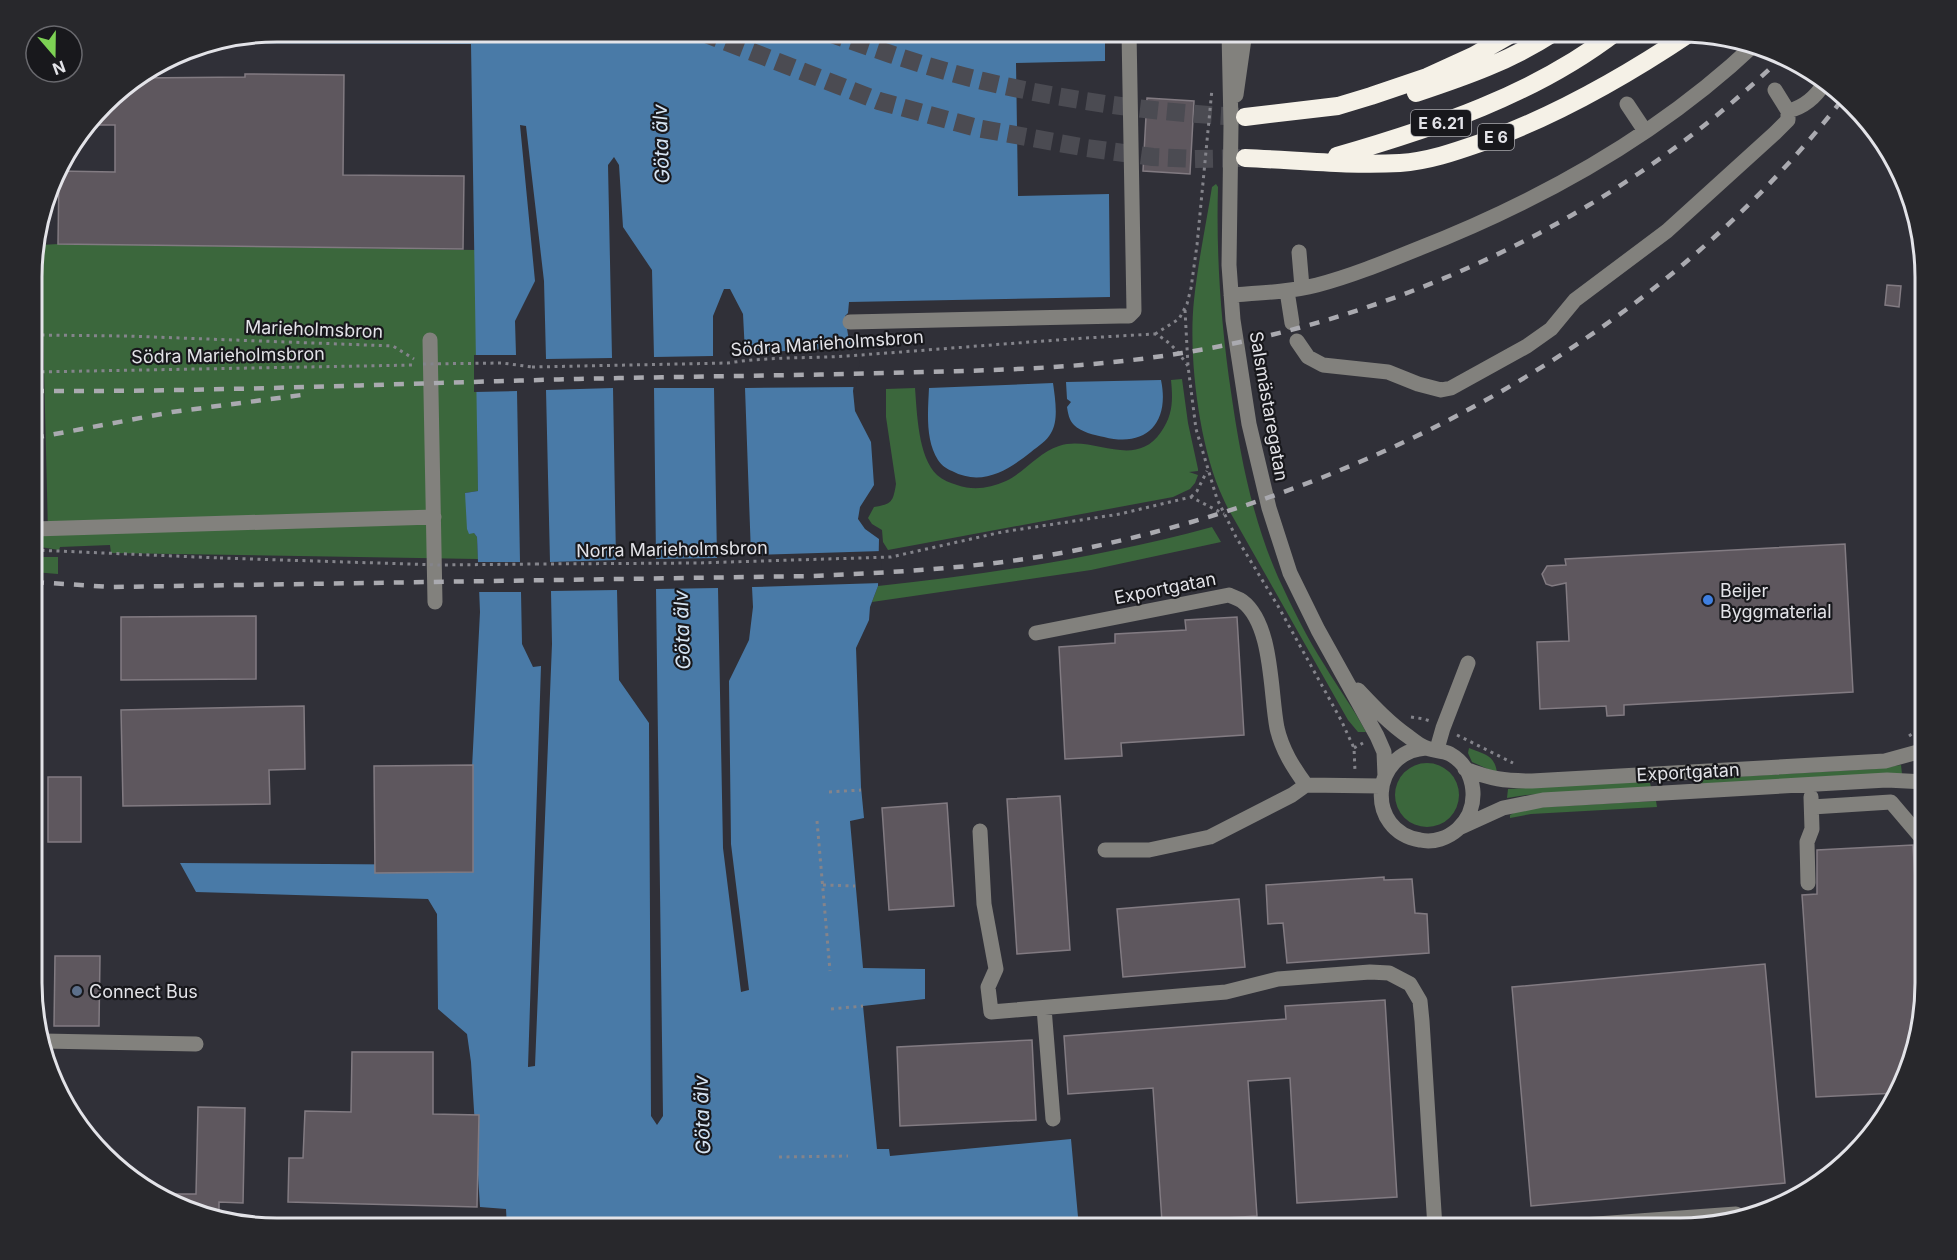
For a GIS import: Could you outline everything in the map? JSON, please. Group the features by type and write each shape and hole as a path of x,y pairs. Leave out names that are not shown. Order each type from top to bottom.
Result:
{"highway":[{"path":"1305,110 1338,106 1427,77 1498,42"},
{"name":"E 6.21","path":"1238,121 1305,110 1339,110 1386,103 1483,70 1519,54 1539,42"},
{"name":"E 6.21","path":"1245,158 1320,161 1450,120 1539,81 1600,42"},
{"path":"1656,56 1672,42"},
{"name":"E 6","path":"1320,161 1402,163 1451,153 1548,115 1616,81 1677,42"}],"street":[{"path":"850,322 1129,316 1134,311 1129,42"},
{"name":"Salsmästaregatan","path":"1230,42 1238,121"},
{"name":"Salsmästaregatan","path":"1244,42 1229,227 1231,295 1249,424 1269,508 1290,573 1303,602 1377,736 1384,752 1383,781"},
{"path":"1231,295 1287,291 1368,269 1469,229 1565,182 1646,131 1710,83 1746,52"},
{"path":"1788,111 1802,108 1820,89"},
{"path":"1297,341 1308,357 1323,365 1388,372 1433,388 1441,390 1451,388 1527,346 1551,329 1575,300 1667,231 1775,133 1788,120 1788,111 1775,90"},
{"path":"1627,104 1646,131"},
{"path":"1299,252 1302,287"},
{"path":"1287,291 1292,323"},
{"path":"430,340 435,602"},
{"path":"42,529 434,517"},
{"name":"Exportgatan","path":"1036,633 1229,595 1241,600 1254,615 1265,642 1278,729 1288,760 1306,785"},
{"path":"1104,850 1149,850 1210,837 1292,795 1306,785 1356,787 1383,781 1391,765 1401,756 1413,750 1432,749 1468,663"},
{"name":"Salsmästaregatan","path":"1346,677 1394,726 1432,749"},
{"name":"Exportgatan","path":"1432,749 1453,756 1466,769 1501,781 1885,760 1915,752"},
{"path":"1459,828 1467,818 1473,800 1473,787 1466,769"},
{"name":"Exportgatan","path":"1383,781 1381,801 1385,815 1393,827 1419,840 1433,840 1447,836 1503,808 1543,800 1887,780 1915,781"},
{"path":"1808,883 1807,842 1812,829 1811,784"},
{"path":"1812,807 1891,802 1915,830"},
{"path":"980,831 984,904 996,969 988,987 991,1012 1226,992 1278,979 1370,972 1389,973 1410,984 1420,1001 1434,1218"},
{"path":"1044,1008 1053,1119"},
{"path":"49,1041 196,1044"},
{"path":"1684,1218 1711,1216"}],"path":[{"path":"1212,88 1197,245 1191,288 1185,310 1188,366 1196,429 1217,499 1224,514 1278,606 1354,748 1356,787"},
{"path":"1185,310 1172,324 1155,334 1175,348 1188,366"},
{"name":"Södra Marieholmsbron","path":"42,372 423,364 502,363 532,367 728,363 760,358 845,356 1155,334"},
{"name":"Marieholmsbron","path":"42,335 198,338 393,346 423,364"},
{"path":"1208,471 1203,482 1191,497 1224,514"},
{"name":"Norra Marieholmsbron","path":"42,550 451,565 891,557 1002,532 1120,514 1191,497"},
{"path":"1394,726 1406,718 1414,716 1425,718 1444,724 1515,764"},
{"path":"1901,739 1915,731"},
{"path":"1354,748 1377,736"},
{"path":"829,792 861,790"},
{"path":"817,821 830,971"},
{"path":"823,885 855,886"},
{"path":"831,1009 863,1006"},
{"path":"779,1157 848,1156"}],"green space":[{"path":"1216,184 1218,187 1220,290 1224,341 1238,439 1254,509 1269,555 1294,611 1318,655 1366,732 1358,732 1348,720 1228,509 1208,453 1197,401 1193,322 1202,244 1212,187"},
{"path":"44,245 476,250 478,491 465,493 474,533 477,537 478,559 111,553 110,545 60,547 59,550 42,547 42,534 48,533 42,286"},
{"path":"1182,379 1198,469 1198,471 1189,472 1198,475 1190,489 1173,497 888,550 883,542 882,530 872,524 868,518 874,507 891,501 896,484 886,417 886,389 915,388 922,446 931,467 937,475 947,481 963,487 976,488 1006,481 1045,453 1059,446 1085,444 1126,450 1138,449 1150,443 1165,426 1170,413 1171,380"},
{"path":"1212,527 1221,542 1091,570 872,602 878,586 962,576 1088,556"},
{"path":"42,557 58,557 58,574 42,573"},
{"path":"1469,748 1491,759 1497,773 1472,762 1468,753"},
{"path":"1421,763 1433,763 1450,772 1457,783 1459,795 1457,807 1450,818 1433,827 1421,827 1409,822 1400,813 1395,801 1395,789 1400,777 1409,768"},
{"path":"1901,765 1902,774 1696,784 1695,779 1874,769"},
{"path":"1645,781 1650,783 1651,787 1507,798 1508,789"},
{"path":"1656,801 1657,807 1531,814 1510,818 1510,815 1517,811 1543,807"}],"water":[{"name":"Göta älv","path":"1105,42 1105,61 1016,63 1018,196 1109,194 1110,297 849,302 848,313 845,316 849,341 860,340 853,391 855,411 871,442 874,485 860,507 858,519 865,529 879,539 878,586 870,607 869,620 856,648 864,818 850,821 863,968 925,969 925,999 863,1006 877,1149 889,1149 890,1156 1071,1139 1078,1218 506,1218 506,1209 480,1207 471,1062 467,1034 438,1009 437,914 428,899 196,892 180,863 467,865 480,612 477,537 474,533 469,534 467,529 465,493 478,491 471,44 260,43"},
{"path":"1161,380 1162,409 1152,429 1143,435 1132,439 1100,436 1080,430 1070,419 1067,407 1071,402 1067,399 1066,382"},
{"path":"1053,383 1056,415 1051,433 1022,459 1004,470 984,477 963,476 942,465 938,460 929,434 929,388"}],"pier":[{"path":"520,125 526,126 544,281 546,359 612,358 608,165 614,157 619,165 623,227 652,270 654,357 713,356 713,316 724,289 730,289 743,314 745,353 862,347 856,387 745,388 751,555 882,551 881,583 752,587 753,607 749,640 729,681 731,844 749,990 741,992 723,848 718,588 656,589 663,1116 657,1125 651,1116 649,723 619,680 617,590 551,591 552,644 535,1066 528,1067 541,666 533,667 522,644 521,592 476,592 475,562 520,562 517,391 474,392 474,355 516,355 515,321 535,281","holes":["613,388 616,560 550,562 546,390","654,388 714,388 717,558 656,559"]}],"building":[{"path":"245,74 344,75 343,175 464,176 463,249 58,244 59,190 67,171 115,172 115,125 98,125 122,100 154,78 245,77"},
{"path":"1147,98 1194,101 1190,174 1143,171"},
{"path":"1887,285 1901,286 1899,307 1885,305"},
{"name":"Beijer Byggmaterial","path":"1845,544 1853,692 1624,705 1624,715 1607,716 1606,706 1540,709 1537,642 1569,641 1566,583 1552,586 1546,584 1542,574 1547,566 1566,565 1565,559"},
{"path":"256,616 256,679 121,680 121,617"},
{"path":"1237,617 1244,735 1121,743 1122,756 1065,759 1059,647 1115,643 1115,634 1186,630 1185,620"},
{"path":"304,706 305,769 269,770 270,804 123,806 121,710"},
{"path":"473,765 473,872 375,873 374,766"},
{"path":"48,777 81,777 81,842 48,842"},
{"path":"1060,796 1070,950 1017,954 1007,799"},
{"path":"947,803 954,906 889,910 882,808"},
{"path":"1913,845 1915,983 1913,1013 1903,1058 1887,1093 1816,1097 1802,895 1817,894 1817,850"},
{"path":"1384,877 1384,880 1412,879 1415,913 1427,914 1429,953 1287,963 1283,923 1268,924 1266,885"},
{"path":"1239,899 1245,967 1123,977 1117,909"},
{"name":"Connect Bus","path":"55,956 100,956 99,1026 54,1026"},
{"path":"1765,964 1785,1183 1531,1206 1512,987"},
{"path":"1385,1000 1397,1197 1297,1203 1290,1078 1248,1081 1257,1216 1162,1218 1153,1088 1068,1094 1064,1036 1286,1019 1285,1006"},
{"path":"1032,1040 1036,1120 900,1126 897,1047"},
{"path":"352,1052 433,1052 433,1114 479,1115 477,1207 288,1202 289,1158 303,1158 305,1111 351,1112"},
{"path":"198,1107 245,1108 243,1203 219,1202 219,1211 173,1194 196,1194"}],"tunnel":[{"path":"727,42 879,101 977,128 1087,148 1153,157 1245,158"},
{"path":"856,42 943,70 1015,88 1113,105 1245,117"}],"railway":[{"path":"42,391 989,370 1086,365 1182,353 1265,336 1347,314 1427,285 1505,251 1580,210 1652,164 1720,113 1776,62"},
{"path":"42,583 111,587 881,573 1019,560 1087,548 1195,521 1301,485 1405,442 1504,390 1599,329 1687,261 1769,185 1839,104"},
{"path":"42,436 172,412 309,394"}],"place":[{"name":"Beijer Byggmaterial","path":"1708,600"},
{"name":"Connect Bus","path":"77,991"}]}
